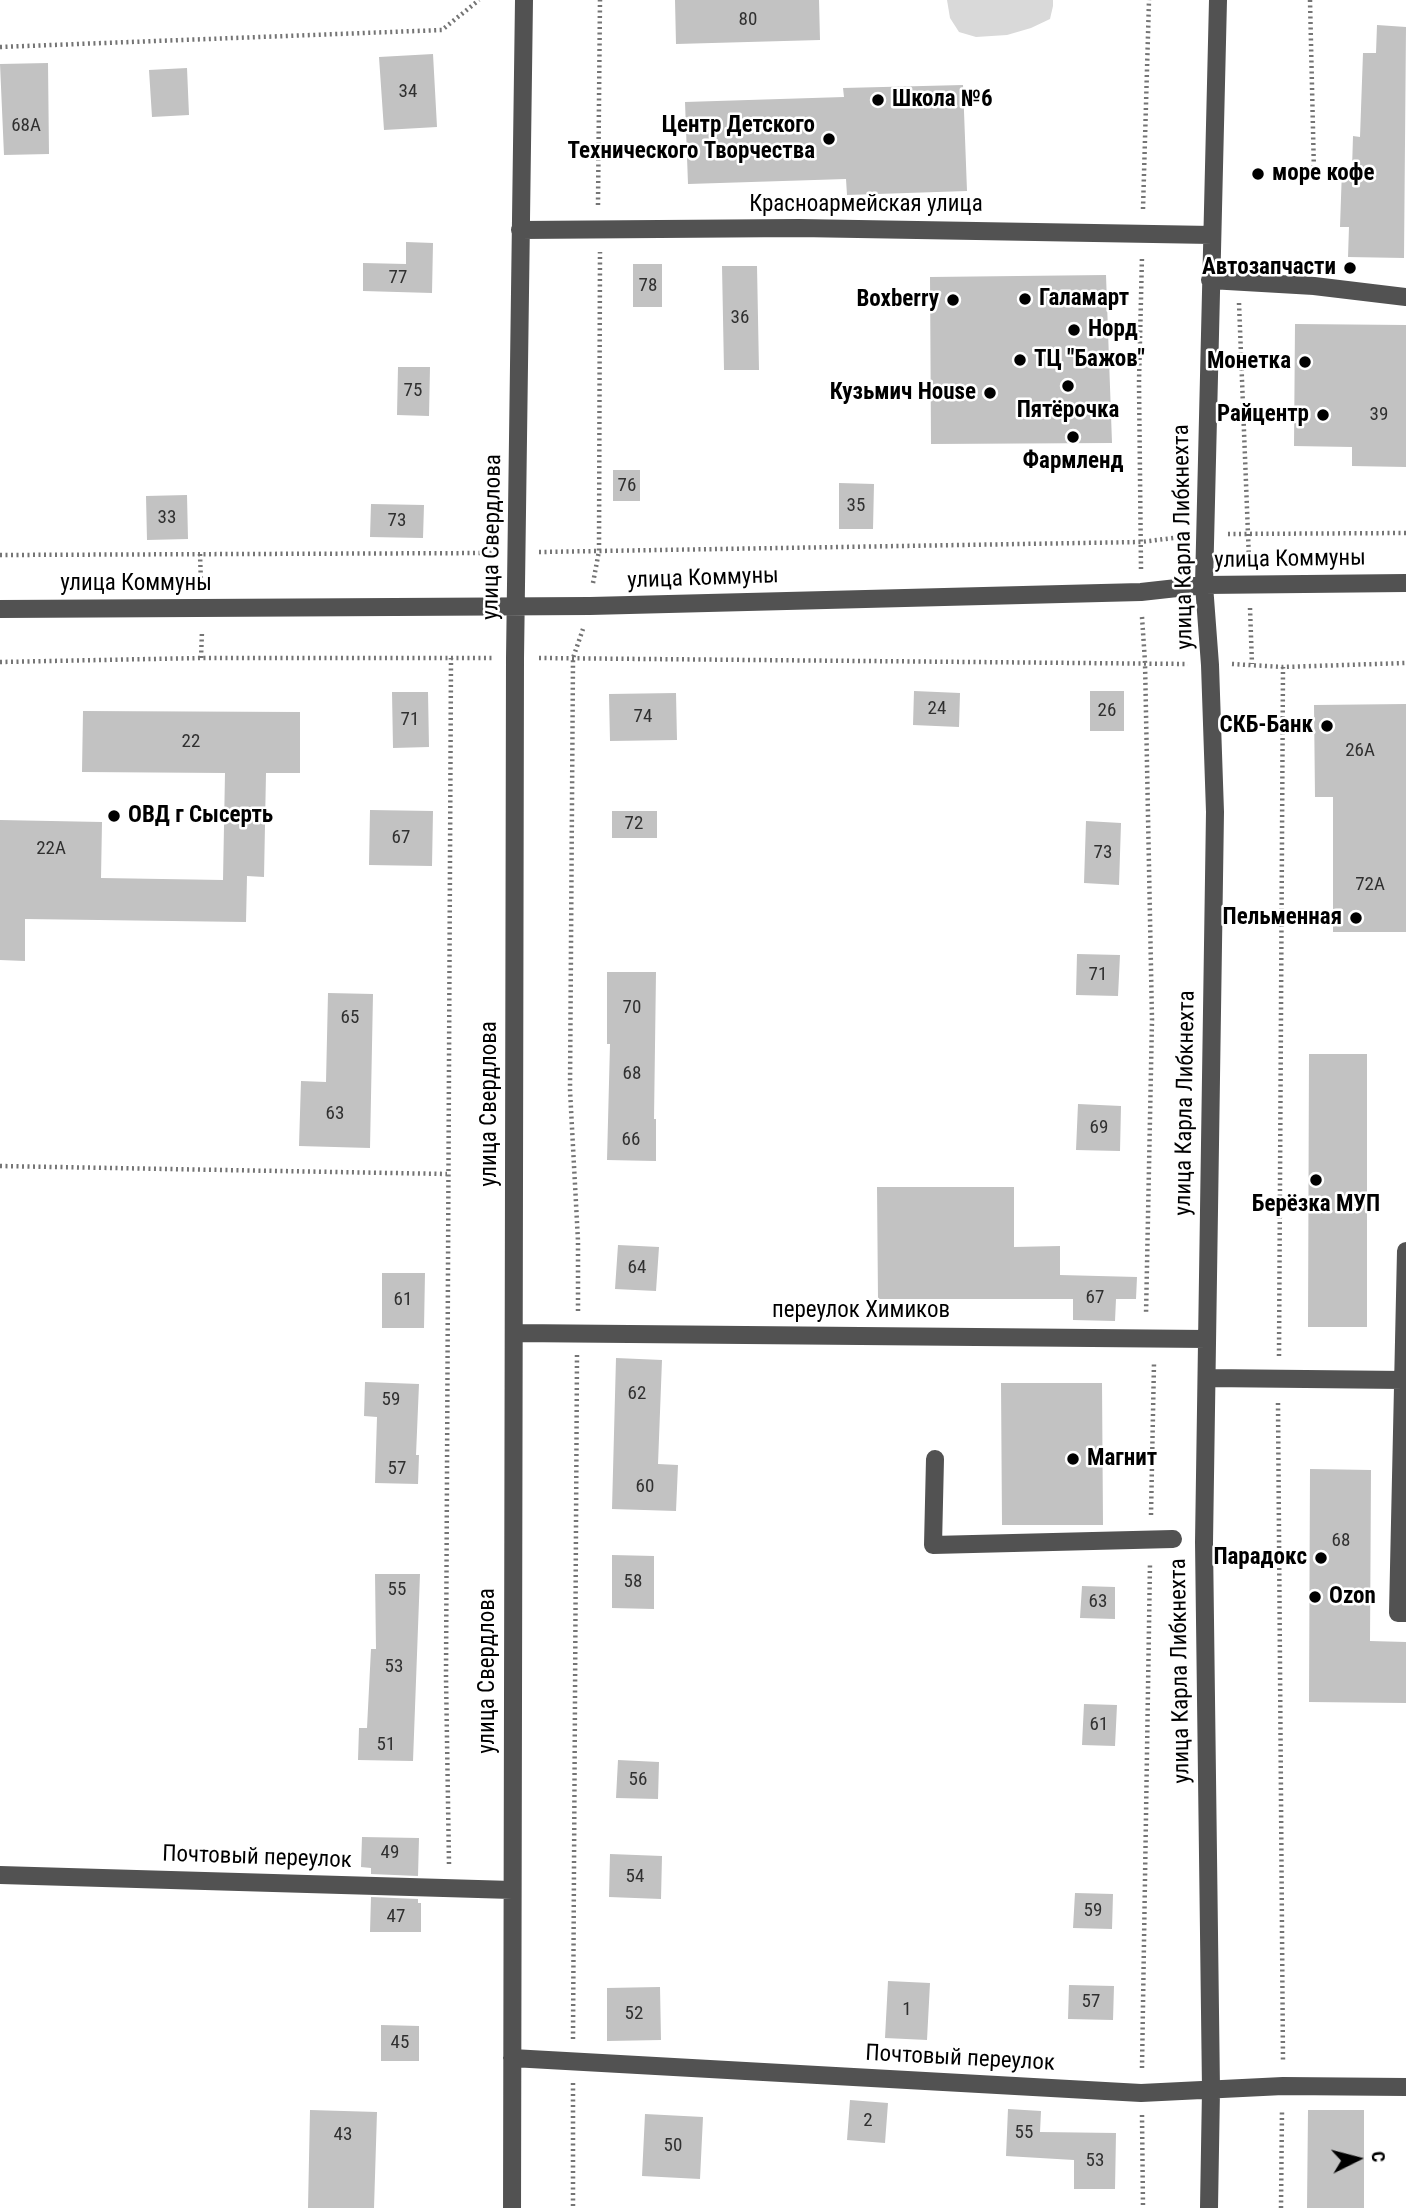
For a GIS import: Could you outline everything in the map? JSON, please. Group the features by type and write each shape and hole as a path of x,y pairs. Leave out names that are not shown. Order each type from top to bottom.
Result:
{"street":[{"name":"улица Свердлова","path":"512,2208 516,658 524,0"},
{"name":"улица Карла Либкнехта","path":"1209,2208 1211,2090 1204,1542 1215,812 1205,534 1218,0"},
{"name":"Красноармейская улица","path":"520,230 799,228 1212,235"},
{"path":"1210,280 1314,286 1406,297"},
{"name":"улица Коммуны","path":"0,610 590,606 1141,592 1205,585 1406,583"},
{"path":"1406,1251 1398,1613 1406,1613"},
{"name":"переулок Химиков","path":"514,1332 1207,1339"},
{"path":"1207,1378 1404,1380"},
{"path":"936,1460 933,1545 1173,1539"},
{"name":"Почтовый переулок","path":"0,1875 512,1890"},
{"name":"Почтовый переулок","path":"512,2058 1141,2093 1283,2086 1406,2087"}],"path":[{"path":"0,47 442,30 479,0"},
{"path":"573,2208 578,1241 570,1090 573,658 590,606 598,551 600,0"},
{"path":"1143,2208 1141,2093 1151,1540 1152,1020 1146,662 1141,592 1139,382 1149,0"},
{"path":"1310,0 1314,173"},
{"path":"1238,281 1252,664"},
{"path":"0,555 518,553 1141,542 1205,534 1406,533"},
{"path":"0,662 201,658 573,658 1146,662 1283,667 1406,663"},
{"path":"450,658 446,1677 450,1888"},
{"path":"1281,2208 1283,2086 1278,1379 1283,667"},
{"path":"0,1166 447,1174"}],"shaded area":[{"path":"947,0 1053,0 1053,6 1050,19 1031,28 1007,35 976,37 959,32 950,18"}],"building":[{"path":"675,0 819,0 820,40 676,44"},
{"path":"1377,25 1406,27 1404,258 1348,257 1349,227 1340,227 1342,169 1352,169 1353,136 1360,137 1363,53 1376,53"},
{"path":"433,54 437,127 384,130 379,57"},
{"path":"48,63 49,154 4,155 0,64"},
{"path":"187,68 189,115 152,117 149,70"},
{"path":"963,85 967,191 847,195 846,179 688,184 685,102 844,97 843,88"},
{"path":"406,242 433,243 432,293 363,291 363,263 406,264"},
{"path":"633,264 662,264 662,307 633,307"},
{"path":"722,266 757,266 759,370 724,370"},
{"name":"ТЦ \"Бажов\"","path":"1106,275 1112,443 931,444 930,277"},
{"name":"Райцентр","path":"1295,324 1406,325 1406,467 1352,466 1352,447 1294,446"},
{"path":"398,367 430,367 429,416 397,415"},
{"path":"613,470 640,470 640,501 613,501"},
{"path":"839,483 874,484 873,529 839,529"},
{"path":"187,495 188,539 147,540 146,496"},
{"path":"371,504 424,505 423,538 370,537"},
{"path":"914,691 960,693 959,727 913,725"},
{"path":"1090,691 1124,691 1124,731 1090,731"},
{"path":"392,692 428,692 429,747 393,748"},
{"path":"676,693 677,740 610,741 609,694"},
{"path":"1406,704 1406,932 1333,932 1333,797 1315,797 1314,705"},
{"path":"83,711 300,712 300,773 266,773 264,877 247,876 246,922 25,919 25,961 0,960 0,820 102,822 101,878 223,880 225,773 82,772"},
{"path":"370,810 433,811 432,866 369,865"},
{"path":"612,811 657,811 657,838 612,838"},
{"path":"1086,821 1121,823 1119,885 1084,883"},
{"path":"1077,954 1120,955 1118,996 1076,995"},
{"path":"607,972 656,972 656,1161 607,1160 610,1044 607,1044"},
{"path":"328,993 373,994 370,1148 299,1146 301,1081 326,1082"},
{"path":"1309,1054 1367,1054 1367,1327 1308,1327"},
{"path":"1078,1104 1121,1106 1120,1151 1076,1150"},
{"path":"877,1187 1014,1187 1014,1247 1060,1246 1060,1275 1137,1277 1136,1299 1116,1299 1115,1321 1073,1320 1073,1299 878,1299"},
{"path":"618,1245 659,1247 656,1291 615,1289"},
{"path":"382,1273 425,1273 424,1328 382,1328"},
{"path":"616,1358 662,1360 658,1464 678,1465 676,1511 612,1509"},
{"path":"365,1382 419,1384 416,1455 419,1455 418,1484 375,1483 377,1417 364,1416"},
{"path":"1001,1383 1102,1383 1103,1525 1002,1525"},
{"path":"1310,1469 1371,1470 1370,1641 1406,1642 1406,1703 1309,1702"},
{"path":"612,1555 654,1556 654,1609 612,1608"},
{"path":"375,1574 420,1574 413,1761 358,1760 359,1728 367,1728 371,1649 376,1649"},
{"path":"1082,1586 1115,1587 1115,1619 1080,1618"},
{"path":"1084,1704 1117,1705 1115,1746 1082,1745"},
{"path":"618,1760 659,1762 658,1799 616,1798"},
{"path":"362,1837 419,1838 418,1876 371,1874 371,1868 361,1867"},
{"path":"610,1854 662,1856 661,1899 609,1897"},
{"path":"1075,1893 1113,1894 1112,1929 1073,1928"},
{"path":"371,1897 418,1899 418,1903 421,1903 421,1932 370,1932"},
{"path":"888,1981 930,1983 927,2040 885,2038"},
{"path":"1069,1985 1114,1986 1113,2020 1068,2019"},
{"path":"660,1987 661,2040 607,2041 607,1988"},
{"path":"381,2025 419,2026 419,2061 381,2061"},
{"path":"850,2100 888,2103 885,2143 847,2140"},
{"path":"1008,2109 1041,2111 1040,2132 1116,2133 1115,2189 1074,2189 1074,2160 1006,2156"},
{"path":"310,2110 377,2112 374,2208 308,2208"},
{"path":"1308,2110 1364,2110 1364,2208 1307,2208"},
{"path":"645,2114 703,2117 700,2179 642,2176"}],"place":[{"name":"Школа №6","path":"878,100"},
{"name":"Центр Детского Технического Творчества","path":"829,139"},
{"name":"море кофе","path":"1258,174"},
{"name":"Автозапчасти","path":"1350,268"},
{"name":"Галамарт","path":"1025,299"},
{"name":"Boxberry","path":"953,300"},
{"name":"Норд","path":"1074,330"},
{"name":"ТЦ \"Бажов\"","path":"1020,360"},
{"name":"Монетка","path":"1305,362"},
{"name":"Пятёрочка","path":"1068,386"},
{"name":"Кузьмич House","path":"990,393"},
{"name":"Райцентр","path":"1323,415"},
{"name":"Фармленд","path":"1073,437"},
{"name":"СКБ-Банк","path":"1327,726"},
{"name":"ОВД г Сысерть","path":"114,816"},
{"name":"Пельменная","path":"1356,918"},
{"name":"Берёзка МУП","path":"1316,1180"},
{"name":"Магнит","path":"1073,1459"},
{"name":"Парадокс","path":"1321,1558"},
{"name":"Ozon","path":"1315,1597"}]}
